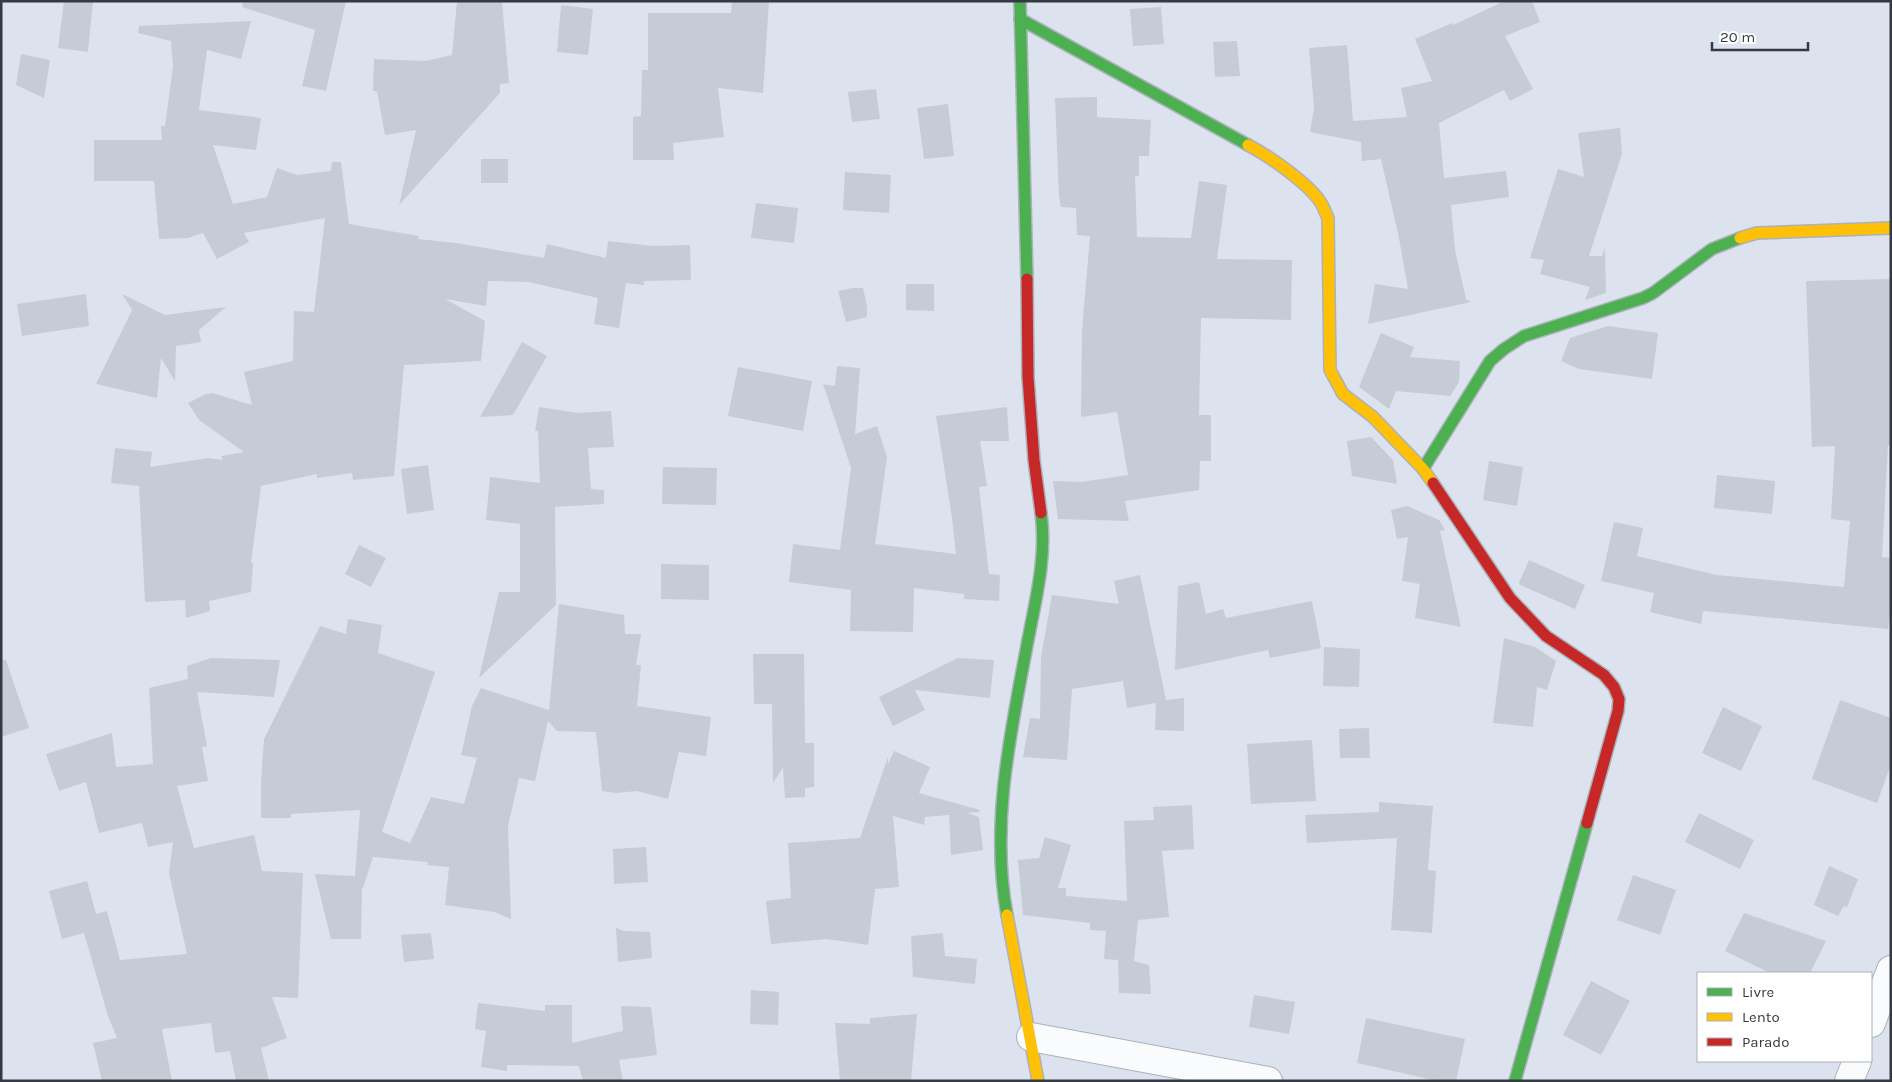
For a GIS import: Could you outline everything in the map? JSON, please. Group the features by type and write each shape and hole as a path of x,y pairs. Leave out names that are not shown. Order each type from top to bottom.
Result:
{"street":[{"path":"1020,1 1027,235 1028,377 1034,460 1044,544 1007,755 1000,836 1006,907 1038,1081"},
{"path":"1020,19 1261,152 1308,188 1320,201 1328,218 1330,370 1343,394 1373,417 1423,469 1510,598 1546,636 1604,675 1614,686 1618,699 1618,711 1515,1081"},
{"path":"1423,469 1490,361 1504,348 1524,336 1643,298 1712,249 1735,239 1757,234 1891,228"},
{"path":"1872,1020 1891,970"},
{"path":"1031,1037 1268,1081"},
{"path":"1849,1081 1857,1062"}],"building":[{"path":"64,1 93,1 88,52 58,48"},
{"path":"243,1 346,1 326,91 302,86 315,30 242,7"},
{"path":"457,1 502,1 509,83 500,84 500,93 399,205 416,130 385,135 377,91 373,91 374,59 425,61 452,55"},
{"path":"732,1 769,1 763,93 718,88 724,137 673,143 674,160 633,160 633,117 641,116 642,70 648,70 648,13 731,13"},
{"path":"1505,1 1532,1 1540,22 1505,36 1533,89 1510,101 1504,90 1439,123 1444,178 1506,171 1509,197 1451,205 1455,250 1466,299 1471,302 1368,324 1375,284 1408,289 1399,238 1381,159 1362,161 1361,142 1310,132 1314,108 1309,48 1347,45 1353,121 1407,117 1401,88 1432,81 1415,39 1452,23 1453,25"},
{"path":"561,5 593,9 588,55 557,52"},
{"path":"1161,7 1164,44 1133,46 1130,9"},
{"path":"251,21 241,59 207,50 199,110 261,118 256,150 213,145 233,204 267,197 277,168 297,175 331,171 332,162 341,162 349,224 419,236 418,239 456,243 544,258 547,244 606,258 608,241 653,246 690,245 691,280 644,281 644,285 626,283 619,328 594,324 598,298 529,282 488,281 486,306 445,299 485,321 481,361 404,365 394,476 353,480 352,473 317,478 317,474 261,486 251,563 253,563 251,592 209,601 210,611 186,618 185,600 145,602 139,486 111,483 115,448 152,452 150,467 208,458 223,460 221,456 244,452 199,420 188,403 212,393 252,405 244,372 293,361 294,311 314,312 325,218 244,233 249,242 217,259 203,233 188,238 159,239 154,181 94,181 94,140 162,140 161,126 165,126 173,66 171,41 138,33 139,26"},
{"path":"1237,41 1240,76 1215,77 1213,42"},
{"path":"21,54 50,60 44,98 16,85"},
{"path":"876,89 880,119 852,122 848,92"},
{"path":"1097,97 1097,117 1151,120 1149,156 1139,156 1139,176 1135,176 1137,237 1191,238 1199,181 1227,185 1217,259 1292,260 1291,320 1201,318 1199,415 1211,415 1211,461 1200,461 1199,490 1125,501 1129,521 1058,519 1053,481 1081,482 1128,475 1117,412 1081,417 1082,330 1090,236 1077,235 1076,208 1061,207 1059,197 1055,98"},
{"path":"948,104 954,156 924,159 917,108"},
{"path":"1620,128 1622,154 1589,256 1602,256 1605,248 1606,293 1585,300 1590,287 1540,274 1544,260 1530,258 1558,169 1584,177 1578,133"},
{"path":"481,159 508,159 508,183 481,183"},
{"path":"845,172 891,175 889,213 843,210"},
{"path":"756,203 798,208 794,243 751,238"},
{"path":"1891,279 1891,445 1888,445 1882,557 1891,558 1891,602 1888,629 1703,611 1701,624 1650,612 1654,593 1601,581 1614,522 1643,528 1637,556 1717,575 1844,587 1850,521 1831,519 1835,446 1812,447 1806,281"},
{"path":"906,284 934,284 934,311 906,310"},
{"path":"863,288 867,306 867,317 846,322 838,291"},
{"path":"86,294 89,326 22,336 17,304"},
{"path":"122,294 165,315 226,307 199,330 201,342 176,346 175,381 161,358 157,398 96,384 132,310"},
{"path":"1608,326 1658,333 1652,379 1579,369 1561,361 1570,338"},
{"path":"1381,333 1414,347 1410,357 1460,361 1459,382 1450,396 1396,391 1389,409 1359,387"},
{"path":"522,342 547,356 513,415 480,417"},
{"path":"837,366 860,368 855,434 877,426 887,457 875,544 956,554 936,416 1007,407 1009,441 980,441 987,486 979,487 989,574 1000,575 999,601 964,599 964,594 914,588 913,632 850,631 851,590 789,582 793,544 840,550 851,468 823,384 835,386"},
{"path":"738,367 812,381 803,431 728,416"},
{"path":"539,407 578,413 611,411 614,447 588,448 591,489 604,490 604,504 555,507 556,605 479,678 499,592 520,592 520,524 486,520 490,477 540,483 538,431 535,431"},
{"path":"1371,437 1393,460 1397,484 1352,476 1347,441"},
{"path":"1489,461 1523,467 1517,506 1483,500"},
{"path":"428,465 434,510 407,514 401,469"},
{"path":"663,467 717,468 716,505 662,504"},
{"path":"1717,475 1775,481 1772,514 1714,508"},
{"path":"1407,506 1439,520 1445,530 1440,531 1461,627 1415,618 1420,584 1402,581 1408,537 1397,539 1391,510"},
{"path":"359,545 386,558 371,587 345,574"},
{"path":"1529,560 1585,585 1575,609 1520,585 1519,583"},
{"path":"661,564 709,565 709,600 661,599"},
{"path":"1140,575 1166,700 1184,698 1184,731 1155,730 1156,703 1127,708 1123,681 1072,689 1067,760 1023,757 1030,718 1040,719 1041,657 1052,595 1119,604 1114,581"},
{"path":"1199,582 1206,614 1223,609 1226,618 1312,601 1321,648 1270,658 1268,650 1175,670 1178,586"},
{"path":"559,604 624,615 625,634 641,634 636,665 641,665 637,706 711,717 706,756 679,752 668,799 637,791 616,793 602,791 596,732 557,731 548,721 535,781 519,778 508,826 511,919 494,912 445,905 449,867 427,865 428,862 373,857 362,887 361,939 331,939 315,874 355,876 360,810 291,814 291,818 261,818 264,739 320,626 346,634 348,619 382,625 378,653 435,672 382,832 410,843 431,797 464,804 477,758 461,755 472,706 481,688 549,710"},
{"path":"1504,638 1535,647 1556,661 1547,690 1537,687 1533,727 1493,723"},
{"path":"1324,647 1360,649 1359,687 1323,686"},
{"path":"753,654 804,654 805,743 814,743 814,787 805,788 805,797 785,798 783,768 773,783 772,704 754,704"},
{"path":"211,658 280,660 274,697 197,692 207,746 202,747 208,781 177,786 194,848 254,835 262,871 303,873 298,998 272,997 287,1038 261,1048 269,1081 236,1081 230,1051 215,1053 211,1023 162,1029 172,1081 102,1081 93,1043 117,1038 108,1016 84,933 62,939 49,891 87,881 96,914 107,911 120,960 187,954 169,873 173,842 148,847 142,823 99,833 86,782 59,791 46,754 112,733 116,767 153,764 149,688 188,679 187,666"},
{"path":"958,658 994,660 990,698 915,690 925,710 893,726 879,697"},
{"path":"1,660 6,660 29,728 1,737"},
{"path":"1840,700 1891,718 1891,764 1877,803 1812,779"},
{"path":"1723,707 1762,726 1741,771 1702,753"},
{"path":"1369,728 1370,758 1340,758 1339,729"},
{"path":"1312,740 1316,801 1251,804 1247,744"},
{"path":"894,751 930,767 919,793 980,810 979,812 967,813 979,817 983,850 951,855 949,815 925,817 924,825 893,816 899,887 875,889 868,945 827,939 771,944 766,901 791,898 788,843 860,838 888,757 888,764"},
{"path":"1379,802 1433,806 1428,870 1436,871 1432,933 1391,930 1397,838 1307,843 1305,815 1379,812"},
{"path":"1192,805 1194,849 1162,851 1169,917 1138,920 1134,961 1149,965 1151,994 1119,993 1118,960 1104,959 1106,931 1090,930 1090,923 1023,915 1018,860 1039,858 1045,837 1071,845 1058,888 1066,888 1066,896 1127,901 1124,821 1154,820 1153,807"},
{"path":"1699,813 1754,840 1740,869 1685,842"},
{"path":"646,847 648,882 614,884 613,849"},
{"path":"1829,866 1858,879 1847,907 1844,906 1838,916 1814,905"},
{"path":"1633,875 1676,890 1660,935 1617,920"},
{"path":"1744,913 1826,941 1810,972 1768,972 1725,951"},
{"path":"616,928 624,931 650,932 652,958 618,962"},
{"path":"431,933 434,959 404,962 401,935"},
{"path":"943,933 945,956 977,959 975,984 913,977 911,936"},
{"path":"1591,981 1630,1001 1601,1055 1563,1035"},
{"path":"751,990 779,992 778,1025 750,1024"},
{"path":"1254,995 1295,1002 1289,1034 1249,1027"},
{"path":"478,1003 545,1011 545,1005 572,1005 572,1043 623,1031 621,1006 651,1007 657,1055 619,1060 623,1081 583,1081 579,1066 507,1065 507,1071 481,1067 486,1031 475,1029"},
{"path":"917,1014 911,1081 840,1081 835,1023 870,1024 870,1018"},
{"path":"1366,1018 1465,1039 1456,1081 1438,1081 1357,1063"}],"traffic: fast":[{"path":"1020,3 1027,279"},
{"path":"1020,19 1248,145"},
{"path":"1423,469 1490,361 1504,349 1524,336 1643,298 1653,293 1712,249 1740,238"},
{"path":"1007,915 1002,881 1002,812 1009,743 1040,577 1043,545 1041,513"},
{"path":"1515,1081 1587,823"}],"traffic: slow":[{"path":"1248,145 1276,162 1313,193 1322,204 1328,218 1330,370 1343,394 1373,417 1423,469 1433,483"},
{"path":"1740,238 1757,233 1891,228"},
{"path":"1007,915 1038,1081"}],"traffic: jam":[{"path":"1027,279 1028,377 1034,460 1041,513"},
{"path":"1433,483 1510,598 1546,636 1604,675 1614,687 1619,699 1618,711 1587,823"}]}
